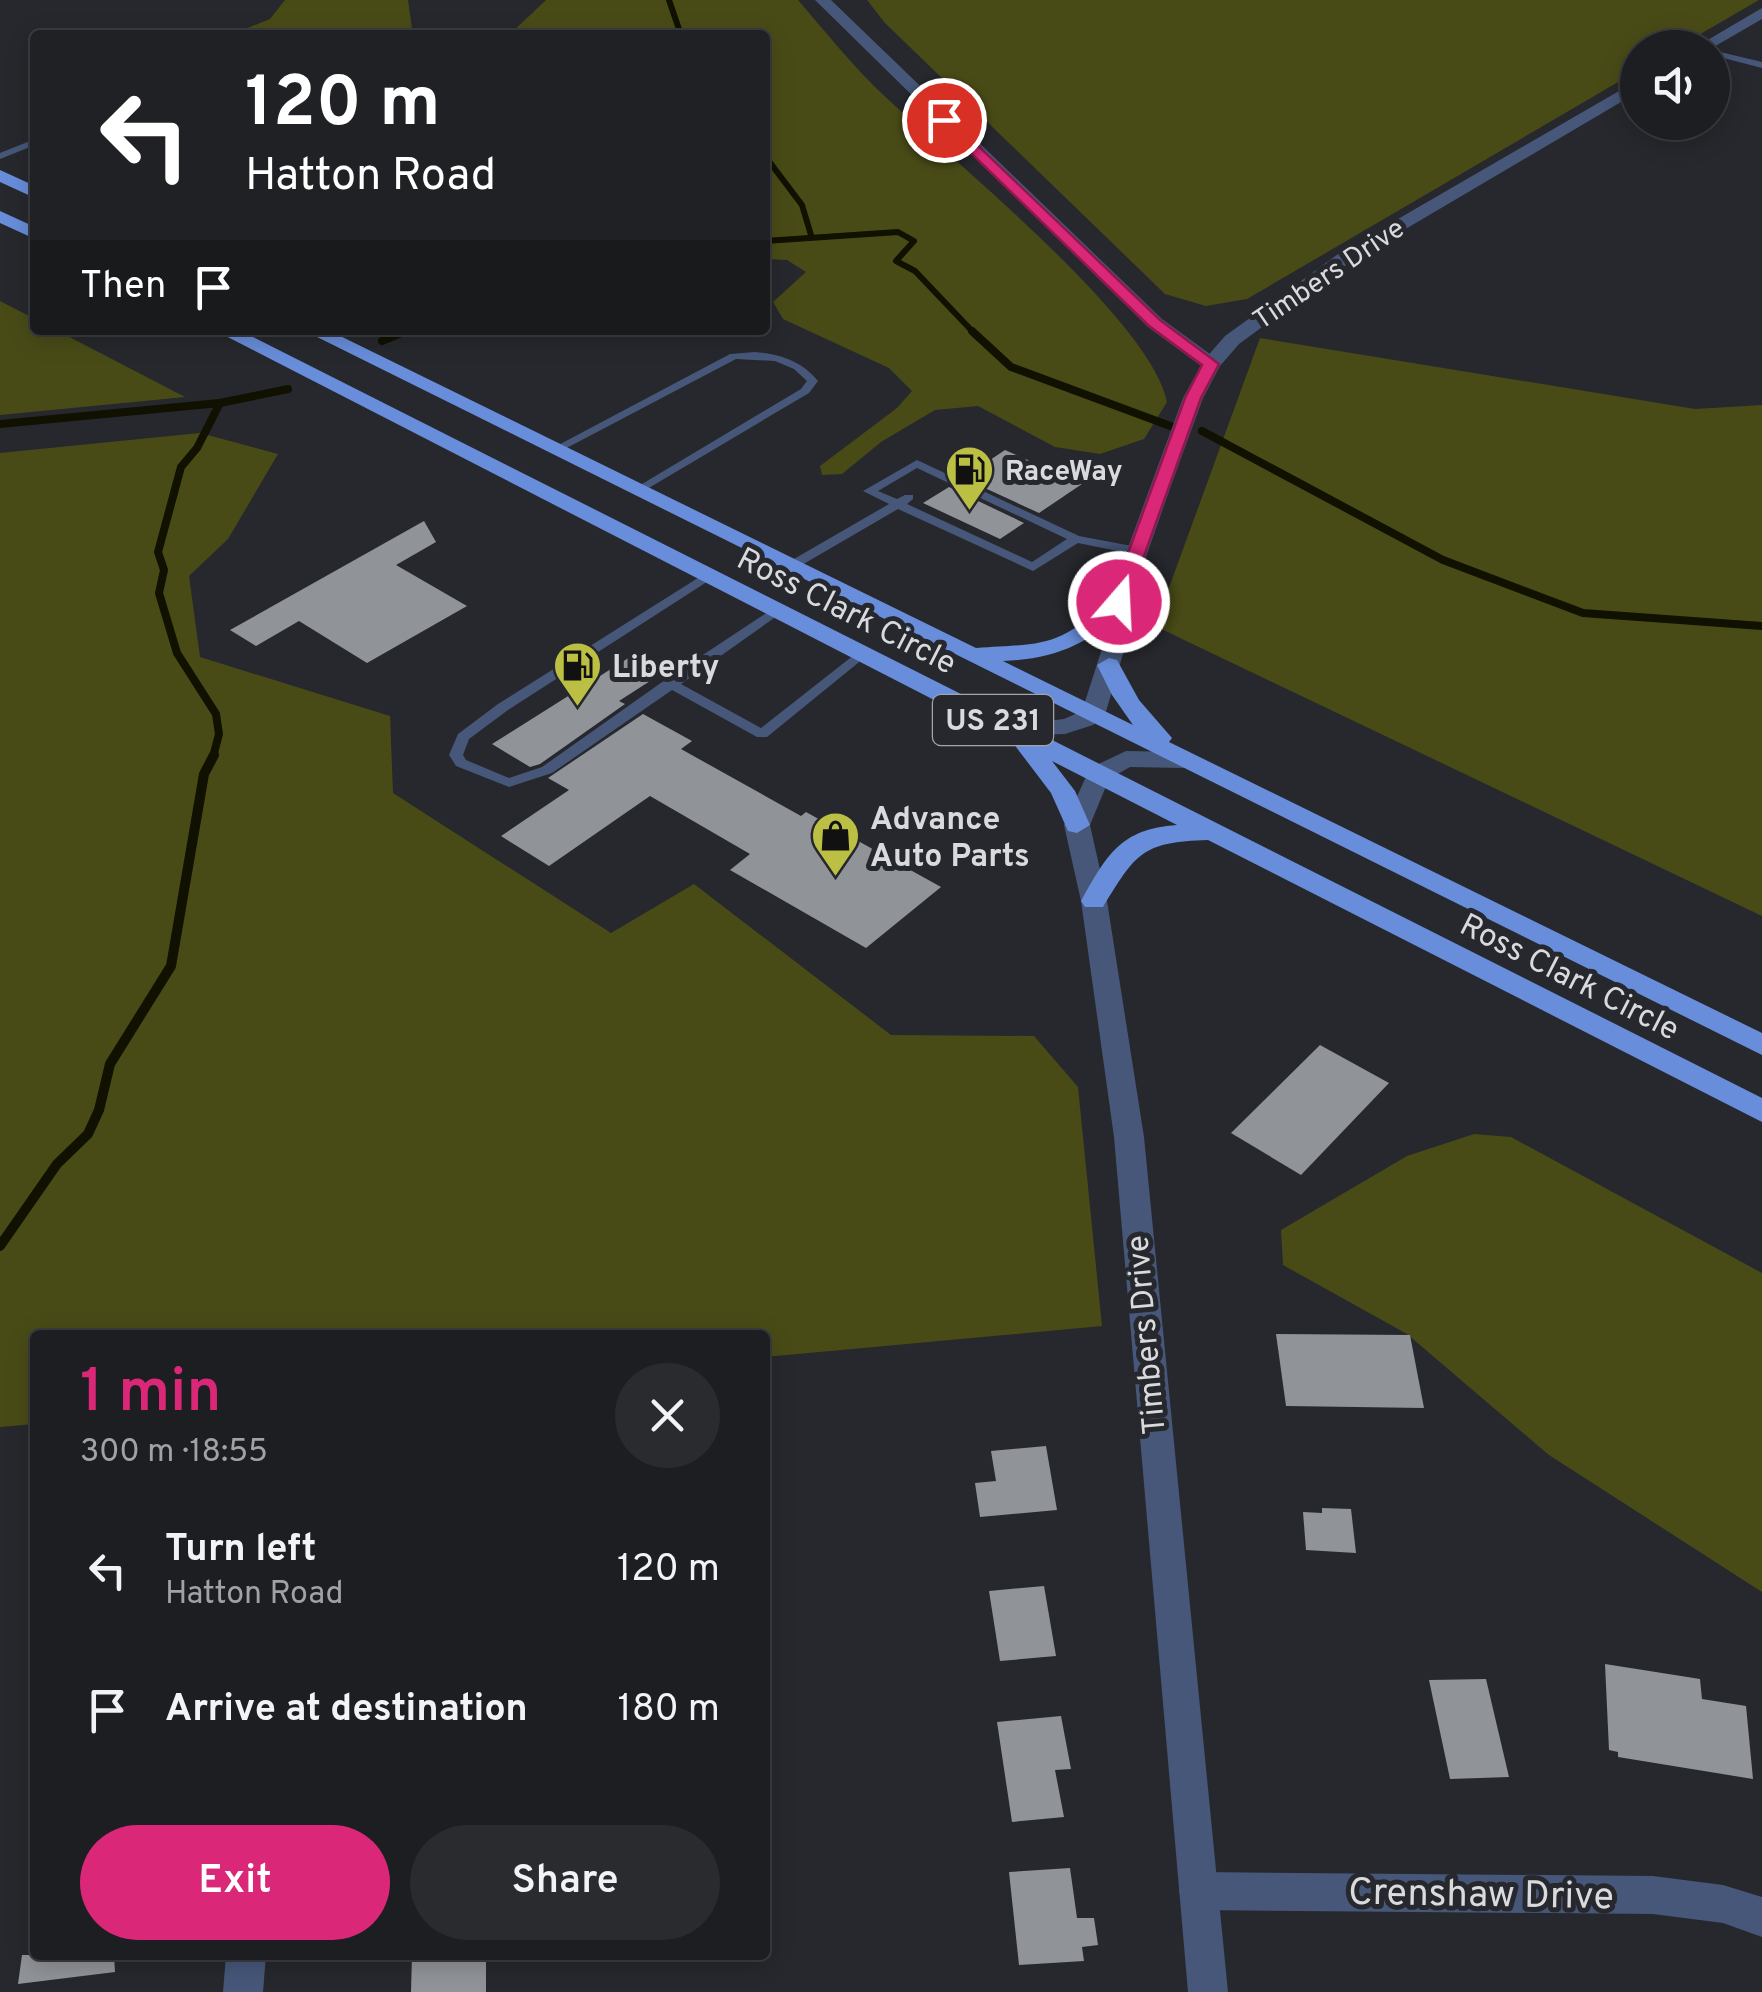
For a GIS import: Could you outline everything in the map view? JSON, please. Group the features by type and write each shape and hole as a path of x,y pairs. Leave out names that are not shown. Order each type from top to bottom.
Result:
{"highway":[{"path":"0,176 30,190"},
{"path":"0,216 30,231"},
{"name":"Ross Clark Circle","path":"235,335 1762,1111"},
{"name":"Ross Clark Circle","path":"323,335 1762,1046"},
{"path":"969,654 1026,654 1069,645 1087,635 1119,602"},
{"path":"1108,665 1121,694 1137,716 1184,760"},
{"path":"1015,731 1063,791 1076,825"},
{"path":"1094,900 1122,851 1144,839 1172,832 1213,832"}],"street":[{"path":"822,0 1155,323 1211,364"},
{"path":"1730,31 1762,13"},
{"name":"Timbers Drive","path":"1092,715 1119,630 1119,602 1193,398 1211,364 1232,340 1296,288 1620,96"},
{"path":"1015,731 1060,727 1092,715"},
{"path":"1076,825 1100,774 1126,759 1184,760"},
{"name":"Timbers Drive","path":"1076,825 1094,900 1129,1137 1208,1992"},
{"name":"Crenshaw Drive","path":"1198,1891 1653,1895 1723,1904 1762,1918"},
{"path":"244,1992 246,1960"}],"lane":[{"path":"1730,56 1760,63"},
{"path":"0,156 30,144"},
{"path":"555,450 734,356 768,356 796,366 813,381 805,391 638,490"},
{"path":"1076,539 1033,567 1002,546 929,512 869,491 917,463 945,476 962,490 1038,526 1137,552"},
{"path":"931,483 945,476"},
{"path":"791,566 903,500"},
{"path":"708,576 503,706 463,738 456,754 461,763 508,783 547,770 778,611"},
{"path":"670,683 762,734 863,654"}],"shaded area":[{"path":"285,0 408,0 412,30 242,30 270,19"},
{"path":"546,0 798,0 874,86 1085,282 1124,326 1152,367 1167,402 1144,439 1100,454 1055,447 978,406 935,410 881,442 842,474 822,475 820,466 897,408 912,391 889,368 783,319 773,302 806,272 787,260 770,259 770,30 514,30"},
{"path":"867,0 1759,0 1707,30 1620,30 1620,81 1247,299 1206,306 1165,294 885,23"},
{"path":"0,301 30,316 30,335 66,335 185,397 0,415"},
{"path":"1260,338 1695,409 1762,405 1762,916 1155,626"},
{"path":"200,433 278,454 228,539 189,576 200,657 390,716 393,793 611,933 694,884 891,1035 1034,1036 1078,1087 1102,1326 770,1357 770,1330 30,1330 30,1424 0,1427 0,453"},
{"path":"1474,1134 1511,1137 1762,1273 1762,1592 1549,1455 1407,1334 1283,1265 1281,1230 1407,1156"}],"building":[{"path":"1005,450 1082,484 1039,513 963,478"},
{"path":"949,487 1024,523 1000,539 923,503"},
{"path":"424,521 436,542 396,565 467,606 367,663 299,621 256,646 230,630"},
{"name":"Liberty","path":"630,657 661,674 619,701 625,704 540,764 530,767 492,744"},
{"path":"643,714 692,741 681,749 941,887 866,948 730,870 750,854 650,796 549,866 501,836 569,790 548,778"},
{"path":"1320,1045 1389,1083 1301,1175 1231,1133"},
{"path":"1276,1334 1410,1335 1424,1408 1286,1406"},
{"path":"1046,1446 1057,1510 980,1517 975,1483 996,1481 991,1451"},
{"path":"1322,1508 1351,1509 1356,1553 1306,1550 1303,1512 1322,1513"},
{"path":"1044,1586 1056,1656 1000,1661 989,1591"},
{"path":"1605,1664 1700,1679 1702,1699 1746,1706 1753,1779 1618,1757 1618,1752 1609,1750"},
{"path":"1486,1679 1509,1777 1450,1779 1429,1680"},
{"path":"1061,1716 1071,1769 1055,1770 1064,1817 1012,1822 997,1722"},
{"path":"1070,1868 1077,1918 1094,1918 1098,1945 1082,1947 1084,1961 1019,1965 1009,1872"},
{"path":"22,1955 30,1955 30,1960 114,1960 115,1972 18,1984"},
{"path":"412,1960 486,1960 486,1992 411,1992"}],"waterway":[{"path":"669,0 679,30"},
{"path":"770,163 802,205 811,235"},
{"path":"770,241 898,232 914,241 896,261 915,271 973,332"},
{"path":"973,332 1011,367 1173,427"},
{"path":"382,341 396,335"},
{"path":"220,403 288,389"},
{"path":"0,424 220,403"},
{"path":"213,757 219,734 216,714 177,653 159,593 164,570 158,552 181,467 197,448 220,403"},
{"path":"1202,431 1443,560 1583,613 1762,626"},
{"path":"0,1246 57,1164 88,1134 99,1110 110,1064 171,966 204,774 213,757"}],"place":[{"name":"RaceWay","path":"970,512"},
{"name":"Liberty","path":"577,708"},
{"name":"Advance Auto Parts","path":"835,878"}],"route":[{"path":"944,120 1155,323 1211,364 1193,398 1119,602"}]}
